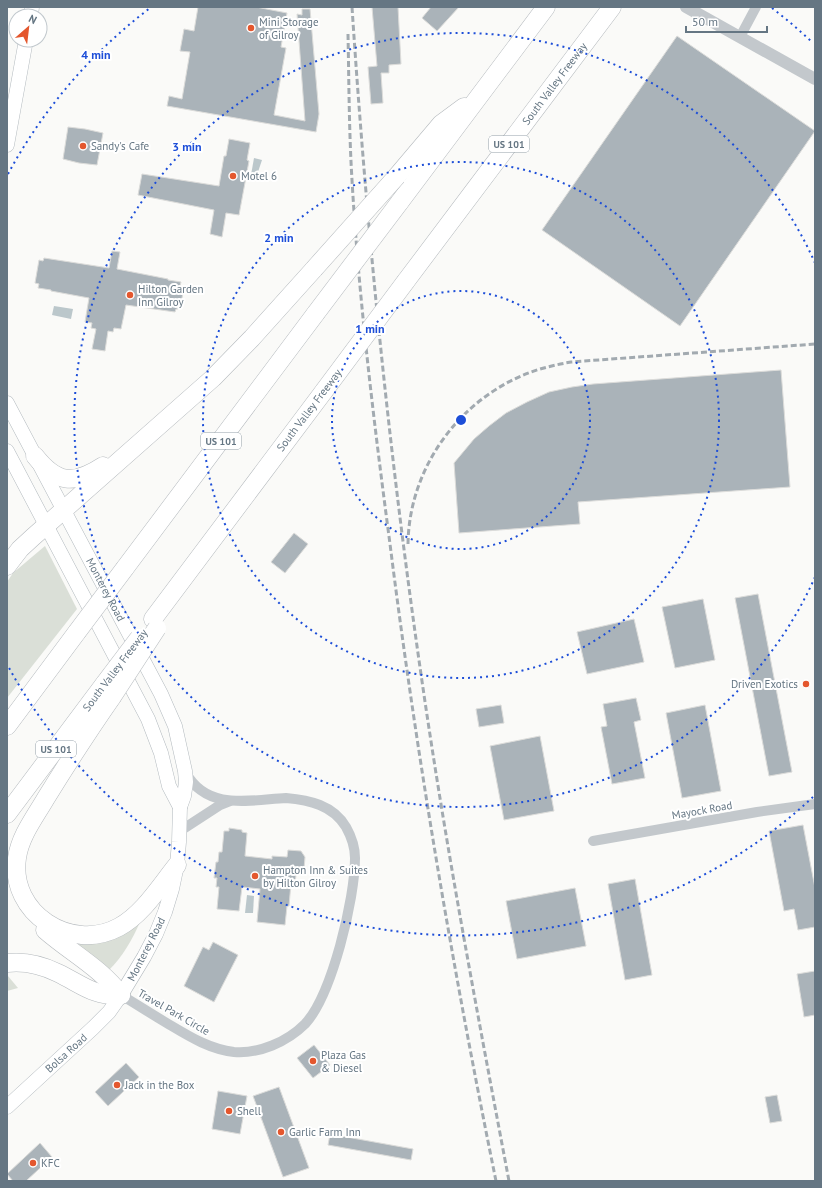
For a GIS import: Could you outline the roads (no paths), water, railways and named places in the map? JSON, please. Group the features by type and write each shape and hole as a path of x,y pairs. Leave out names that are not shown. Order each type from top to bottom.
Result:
{"highway":[{"name":"US 101","path":"7,726 546,7"},
{"name":"South Valley Freeway","path":"7,814 108,690 204,551 612,7"},
{"path":"7,566 20,549 213,378 252,338 314,269 441,124 479,96"},
{"path":"35,456 47,470 61,479 69,480 87,475 106,464 161,418 213,378"},
{"path":"108,690 72,756 23,838 17,860 17,873 24,903 36,921 100,973 116,988 121,996"},
{"path":"19,884 23,896 31,907 40,917 52,926 72,934 94,935 118,928 130,920 142,908 177,865"},
{"path":"7,963 24,963 40,966 57,972 97,994 121,996"}],"main road":[{"path":"7,145 11,103 24,48"},
{"name":"Monterey Road","path":"7,403 164,700 175,726 186,771 184,796 180,807 180,831 177,865 168,900 156,934 121,996"},
{"name":"Monterey Road","path":"7,451 148,719 161,753 169,786 180,807"},
{"name":"Bolsa Road","path":"7,1107 100,1022 121,996"}],"street":[{"path":"686,7 815,78"},
{"path":"740,37 756,7"},
{"name":"Travel Park Circle","path":"121,996 200,1043 235,1052 249,1052 278,1043 292,1035 305,1024 316,1010 332,970 346,921 354,874 355,857 353,842 346,826 337,816 324,807 311,801 286,798 230,801 216,798 201,791 193,784 186,771"},
{"name":"Travel Park Circle","path":"180,831 220,805 230,801"},
{"name":"Mayock Road","path":"593,841 757,812 815,804"}],"railway":[{"path":"352,7 372,263 390,433 411,603 432,750 474,996 509,1181"},
{"path":"348,34 350,143 355,225 368,362 384,499 412,704 437,864 465,1023 496,1181"},
{"path":"408,544 410,517 417,491 427,466 440,444 457,423 476,404 497,389 521,376 533,371 571,362 815,344"}],"place":[{"name":"Mini Storage of Gilroy","path":"251,28"},
{"name":"Sandy's Cafe","path":"83,146"},
{"name":"Motel 6","path":"233,176"},
{"name":"Hilton Garden Inn Gilroy","path":"130,295"},
{"name":"Driven Exotics","path":"806,684"},
{"name":"Hampton Inn & Suites by Hilton Gilroy","path":"255,876"},
{"name":"Plaza Gas & Diesel","path":"313,1061"},
{"name":"Jack in the Box","path":"117,1085"},
{"name":"Shell","path":"229,1111"},
{"name":"Garlic Farm Inn","path":"281,1132"},
{"name":"KFC","path":"33,1163"}]}
